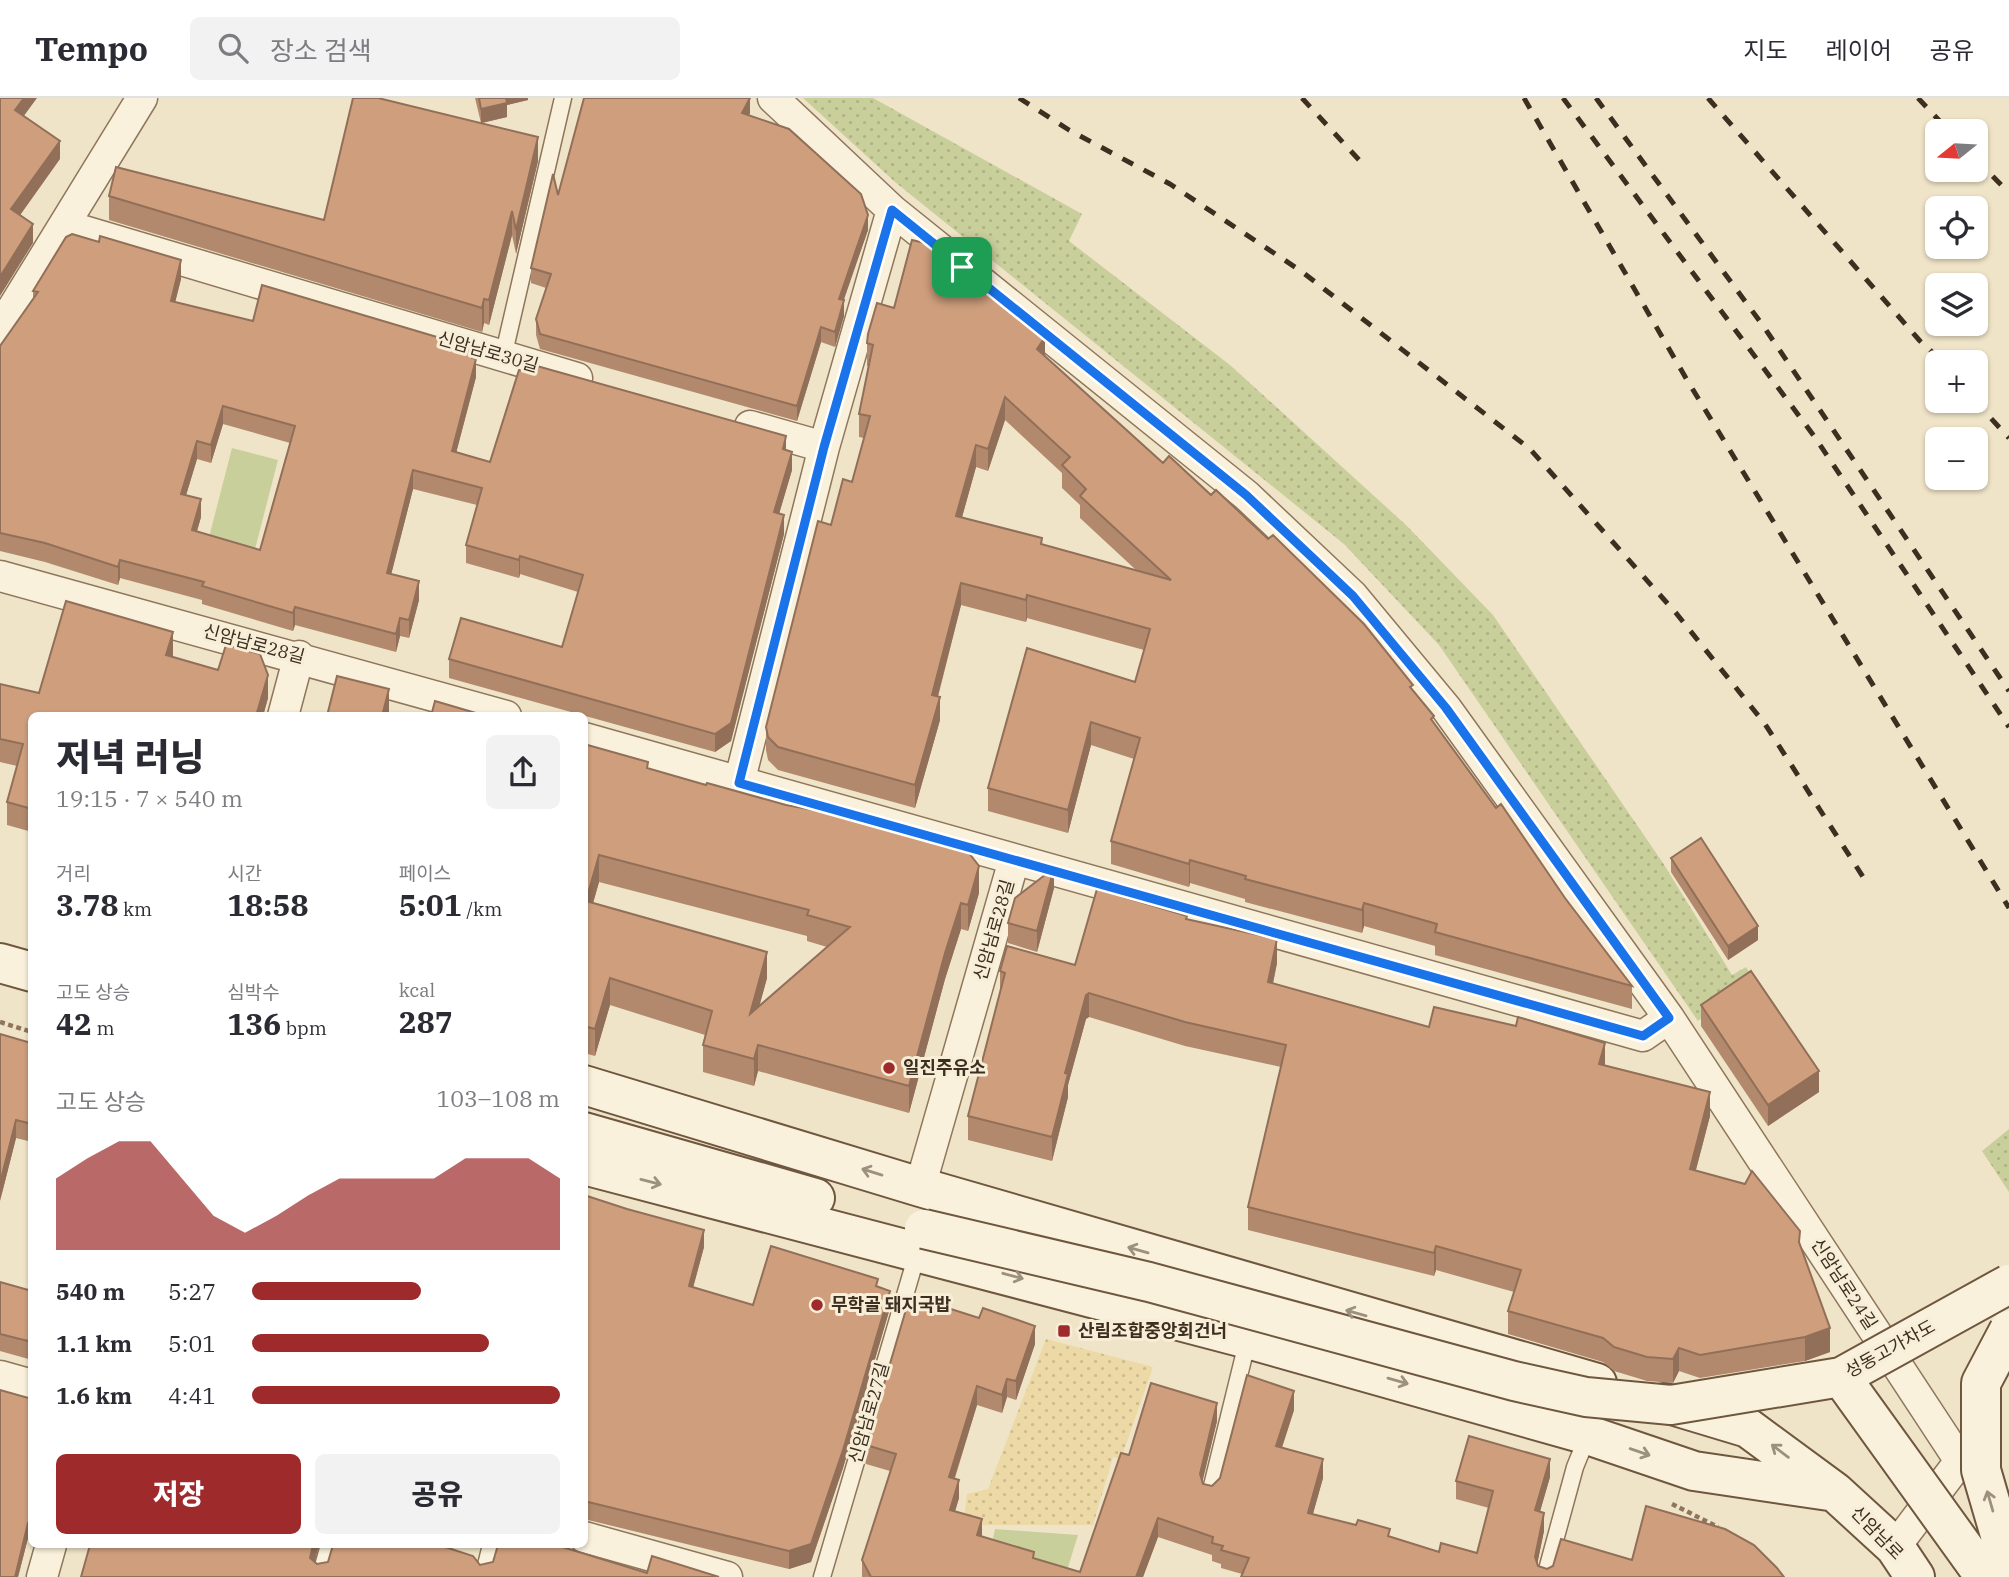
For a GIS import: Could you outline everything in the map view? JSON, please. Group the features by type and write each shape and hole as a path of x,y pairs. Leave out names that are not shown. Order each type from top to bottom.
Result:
{"main road":[{"path":"0,963 28,971"},
{"name":"신암남로","path":"588,1085 920,1187 1748,1428 1835,1492 1905,1562"},
{"name":"성동고가차도","path":"588,1133 924,1229 1149,1282 1586,1398 1671,1405 1840,1377 2009,1284"},
{"path":"588,1166 1248,1339 1588,1435 1694,1471 1835,1492"},
{"path":"2009,1330 1981,1383 1981,1470 2009,1566"},
{"path":"1840,1377 1985,1577"}],"street":[{"path":"0,329 142,98"},
{"name":"신암남로24길","path":"773,98 892,210 1246,495 1353,596 1446,708 1669,1018 1960,1461 1905,1562"},
{"path":"739,783 824,447 892,210"},
{"name":"신암남로30길","path":"64,225 610,387"},
{"path":"717,417 824,447"},
{"name":"신암남로28길","path":"0,576 299,656 492,712"},
{"path":"285,712 299,656"},
{"name":"신암남로28길","path":"588,739 1014,860 920,1187"},
{"path":"1014,860 1643,1036 1669,1018"},
{"path":"0,1376 28,1384"},
{"path":"588,1538 727,1577"},
{"path":"42,1577 50,1548"}],"lane":[{"path":"503,357 563,98"},
{"name":"신암남로27길","path":"822,1577 918,1251"},
{"path":"1210,1494 1248,1339"},
{"path":"1545,1577 1575,1467 1588,1435"},
{"path":"320,1577 329,1548"},
{"path":"483,1577 490,1548"}],"path":[{"path":"0,1022 28,1031"},
{"path":"1668,1502 1726,1532"}],"green space":[{"path":"803,98 873,98 1082,214 1069,241 1230,365 1406,525 1493,615 1663,863 1732,975 1746,967 1755,981 1698,1021 1439,645 1344,544 895,182"},
{"path":"232,448 278,460 253,557 207,545"},
{"path":"2009,1129 2009,1192 1982,1151"},
{"path":"995,1529 1078,1535 1065,1577 990,1552"}],"sand":[{"path":"1046,1339 1153,1367 1121,1459 1113,1457 1093,1525 975,1525 964,1520 967,1494 988,1489"}],"building":[{"path":"0,98 24,98 15,110 60,141 11,209 33,224 0,277"},
{"path":"353,98 378,98 538,137 516,230 512,211 489,300 484,299 482,308 109,196 116,167 324,220"},
{"path":"479,98 506,98 507,103 481,109"},
{"path":"584,98 750,98 742,113 789,129 861,194 868,215 839,299 844,300 835,332 821,327 797,406 540,334 536,319 551,274 531,268 553,174 558,195"},
{"path":"72,234 99,242 100,236 181,260 171,301 253,321 262,285 474,348 472,358 476,359 452,451 490,462 519,370 535,374 537,366 786,436 783,449 792,452 774,512 784,515 731,723 715,734 449,659 461,618 562,647 583,575 520,556 519,560 466,545 482,488 413,470 387,573 419,581 409,620 400,618 396,634 295,607 293,613 202,586 204,582 120,560 118,567 45,543 0,533 0,346 38,292 33,291 66,237","holes":["223,406 295,426 260,550 192,530 201,499 181,494 197,441 211,445"]},
{"path":"912,240 933,245 988,288 987,293 1045,337 1037,349 1163,463 1169,456 1211,495 1216,490 1268,539 1273,535 1364,624 1413,685 1410,687 1434,716 1431,719 1496,808 1501,804 1565,898 1632,986 1435,932 1437,924 1364,903 1362,910 1245,879 1246,876 1190,860 1189,864 1111,841 1140,738 1091,722 1068,810 988,788 1027,648 1135,682 1150,629 1027,595 1026,600 961,583 932,695 940,697 915,785 778,747 768,737 766,727 818,521 831,525 843,479 852,482 870,416 859,414 873,345 867,343 868,334 877,303 894,308","holes":["1005,397 1070,457 1062,465 1086,489 1080,496 1171,580 1041,544 1042,538 956,516 976,445 988,449"]},
{"path":"66,601 173,632 166,655 218,670 226,645 260,654 268,675 257,712 28,712 28,808 7,802 23,744 0,739 0,684 39,693"},
{"path":"337,676 389,689 383,712 328,712"},
{"path":"435,701 472,712 432,712"},
{"path":"588,745 648,762 647,768 706,785 707,783 786,805 836,814 893,831 894,827 965,848 979,866 968,905 961,903 945,953 909,1086 758,1045 754,1059 703,1045 712,1011 610,978 595,1029 588,1027 588,902 767,952 750,1014 850,927 807,915 809,910 599,855 588,894"},
{"path":"1701,838 1758,926 1728,946 1671,858"},
{"path":"1054,868 1037,931 1008,923 1015,898"},
{"path":"1097,889 1187,916 1186,919 1277,939 1268,982 1429,1027 1434,1007 1516,1026 1518,1017 1605,1043 1599,1064 1710,1092 1690,1169 1745,1184 1752,1171 1800,1231 1799,1242 1830,1328 1805,1337 1700,1355 1679,1348 1673,1359 1647,1357 1614,1347 1603,1338 1508,1311 1521,1270 1436,1246 1434,1253 1248,1207 1286,1045 1185,1022 1089,993 1086,995 1065,1073 1068,1074 1052,1137 968,1116 1005,973 1000,971 1007,946 1075,965"},
{"path":"1751,971 1819,1071 1768,1105 1701,1005"},
{"path":"0,1034 28,1042 28,1123 16,1120 0,1183"},
{"path":"588,1196 704,1230 689,1286 753,1305 771,1246 878,1279 876,1286 890,1291 843,1450 811,1544 789,1551 588,1502"},
{"path":"0,1282 28,1290 28,1341 0,1334"},
{"path":"910,1296 979,1318 983,1308 1035,1326 1016,1381 1007,1379 1002,1395 977,1386 949,1477 959,1480 950,1510 982,1519 977,1535 1034,1552 1033,1558 1080,1572 1121,1453 1129,1455 1151,1383 1217,1403 1200,1474 1203,1484 1212,1486 1220,1478 1247,1375 1294,1391 1276,1446 1323,1459 1308,1513 1356,1525 1358,1520 1390,1529 1388,1536 1439,1552 1441,1543 1477,1553 1493,1491 1456,1481 1469,1436 1550,1459 1535,1510 1544,1513 1535,1557 1538,1566 1547,1569 1553,1566 1561,1539 1632,1560 1646,1506 1725,1529 1754,1545 1784,1577 1241,1577 1249,1558 1221,1550 1223,1546 1212,1543 1213,1537 1158,1518 1136,1577 871,1577 862,1560 896,1454 866,1445"},
{"path":"0,1390 28,1398 28,1523 15,1577 0,1577"},
{"path":"89,1548 312,1548 310,1558 317,1564 328,1562 332,1548 448,1548 473,1556 480,1565 493,1562 497,1548 566,1548 647,1573 652,1556 719,1577 81,1577"}],"railway":[{"path":"1019,98 1069,130 1170,184 1301,271 1530,449 1676,613 1765,724 1865,880"},
{"path":"1302,98 1360,161"},
{"path":"1524,98 1687,380 2009,908"},
{"path":"1563,98 1814,436 2009,727"},
{"path":"1596,98 1764,327 2009,691"},
{"path":"1708,98 1930,350"},
{"path":"1918,98 1938,119"},
{"path":"1988,171 2009,193"},
{"path":"1986,413 2009,438"}],"place":[{"name":"일진주유소","path":"889,1068"},
{"name":"무학골 돼지국밥","path":"817,1305"},
{"name":"산림조합중앙회건너","path":"1064,1331"}],"route":[{"path":"892,210 962,267 1246,495 1353,596 1446,708 1669,1018 1643,1036 739,783 824,447 892,210"}]}
